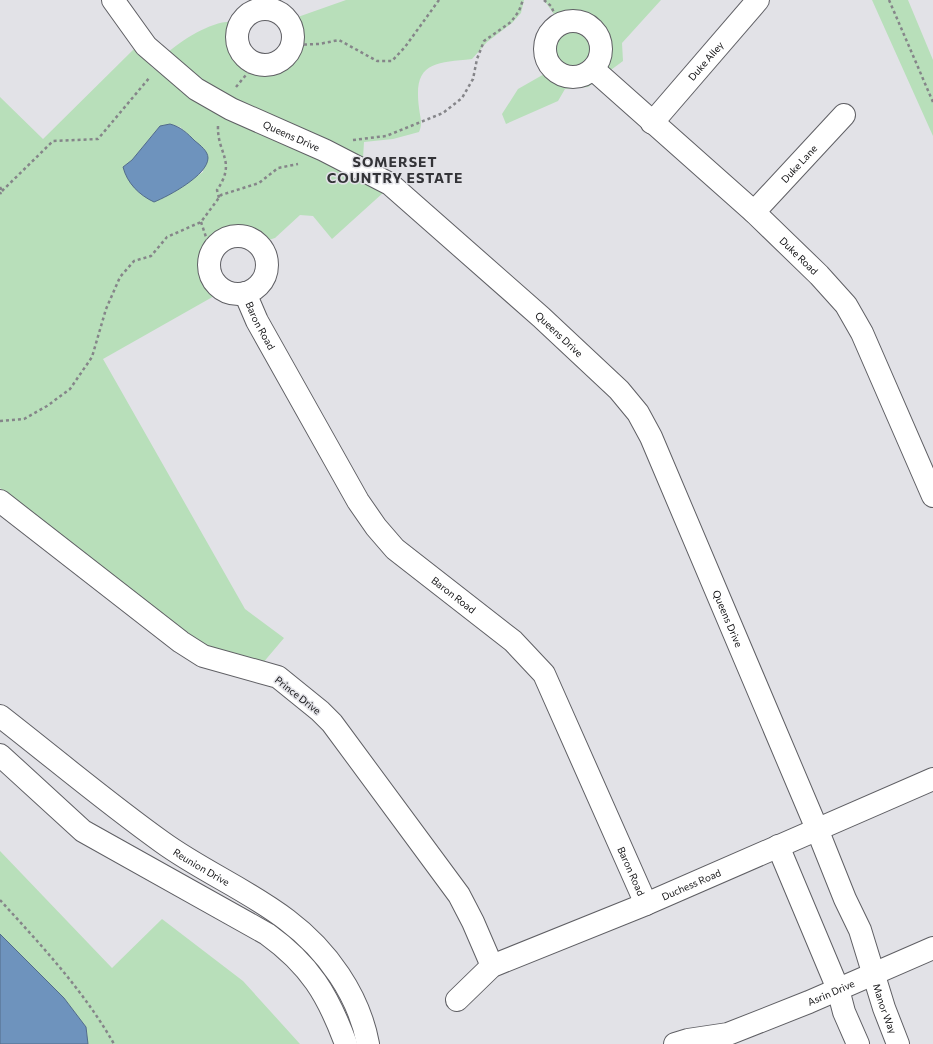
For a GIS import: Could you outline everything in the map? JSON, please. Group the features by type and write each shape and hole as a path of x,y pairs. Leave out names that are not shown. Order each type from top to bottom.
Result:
{"street":[{"name":"Queens Drive","path":"113,0 146,46 196,90 213,100 324,150 390,184 535,312 619,390 638,413 651,437 817,829 845,899 860,930 872,973"},
{"name":"Duke Alley","path":"652,122 758,0"},
{"path":"270,4 286,18 291,26 292,45 288,53 281,60 264,66 255,64 240,52 236,34 244,17 270,4"},
{"path":"568,21 586,23 593,28 598,36 601,49 598,62 593,69 585,74 571,77 557,73 550,66 544,48 549,34 560,24 568,21"},
{"name":"Duke Road","path":"593,69 754,212 819,275 846,305 862,333 933,496"},
{"name":"Duke Lane","path":"754,212 844,114"},
{"name":"Baron Road","path":"237,235 247,237 256,241 263,249 267,263 265,276 253,290 245,294 226,292 213,280 209,271 209,260 214,248 227,237 237,235"},
{"name":"Baron Road","path":"245,294 257,321 358,501 376,527 395,549 513,641 544,674 646,904"},
{"name":"Prince Drive","path":"0,501 192,650 203,656 278,677 320,711 332,723 460,895 492,966"},
{"name":"Reunion Drive","path":"0,716 162,843 288,920 308,938 335,970 356,1005 368,1044"},
{"path":"0,755 83,831 267,934 282,945 297,958 317,983 336,1017 346,1044"},
{"name":"Duchess Road","path":"457,1000 492,966 646,904 933,779"},
{"path":"778,846 838,989 844,1012 858,1044"},
{"name":"Asrin Drive","path":"675,1044 688,1040 722,1039 872,973 933,948"},
{"name":"Manor Way","path":"872,973 898,1044"}],"path":[{"path":"292,45 319,44 339,40 377,61 392,60 405,47 440,0"},
{"path":"351,140 386,136 443,113 462,98 473,79 477,59 484,41 511,22 519,11 523,0"},
{"path":"544,0 551,6 560,24"},
{"path":"889,0 933,102"},
{"path":"0,194 53,141 98,140 163,61"},
{"path":"0,421 24,419 47,406 70,389 92,357 106,308 120,277 134,261 151,256 167,237 201,222 221,196 259,183 278,168 296,164 304,164"},
{"path":"0,187 2,191"},
{"path":"201,222 208,242 214,248"},
{"path":"0,900 33,936 80,994 114,1044"}],"green space":[{"path":"346,0 524,0 521,13 512,23 487,42 472,59 437,64 423,73 419,82 418,93 421,123 419,132 393,139 364,142 363,158 254,111 200,80 166,54 198,32 216,24 233,22 231,44 238,59 251,68 267,70 282,66 294,55 300,39 295,18"},
{"path":"544,0 661,0 622,43 623,61 588,87 565,89 558,101 506,124 502,114 518,89 546,73 539,58 539,43 545,29 556,17"},
{"path":"872,0 908,0 933,60 933,136"},
{"path":"135,48 152,67 196,100 356,176 384,192 332,239 313,216 300,215 275,238 265,241 251,232 237,230 224,233 214,240 207,250 204,263 207,277 216,291 216,295 103,359 245,609 284,638 262,664 219,651 193,639 0,488 0,97 43,139","holes":["170,124 180,127 205,150 203,172 162,198 123,167 132,160 160,126"]},
{"path":"0,851 112,968 162,919 243,981 300,1044 88,1044 86,1027 64,998 0,934"}],"water":[{"path":"170,124 189,135 203,148 208,155 208,158 206,165 195,178 178,190 154,202 143,196 134,188 127,178 123,167 132,160 160,126"},
{"path":"0,934 64,998 86,1027 88,1044 0,1044"}],"district":[{"name":"SOMERSET COUNTRY ESTATE","path":"395,170"}]}
